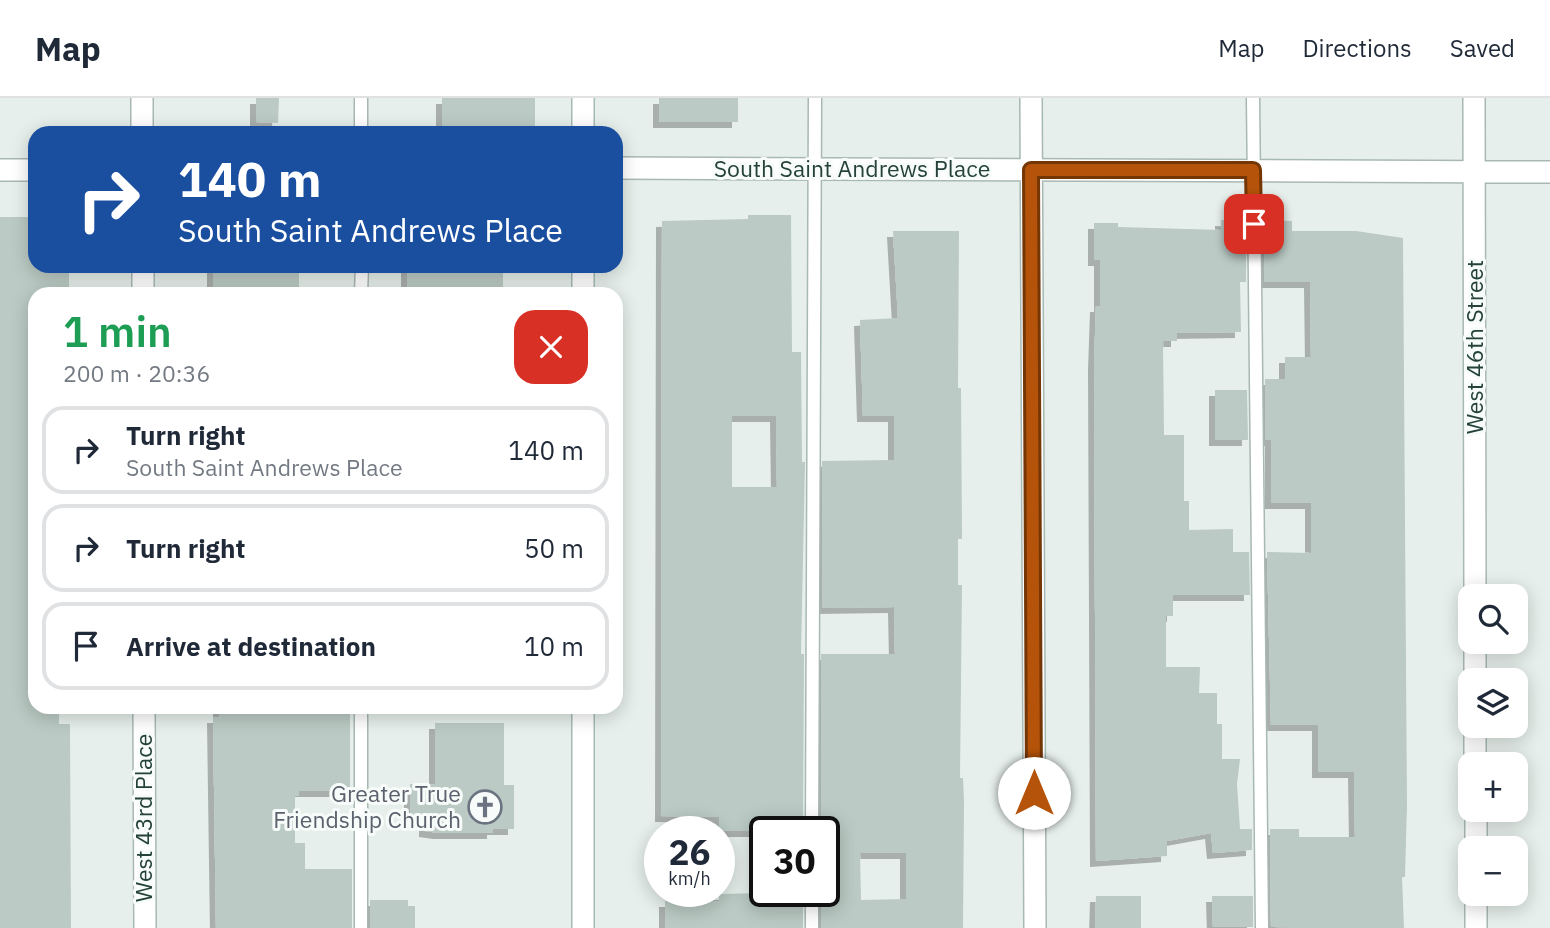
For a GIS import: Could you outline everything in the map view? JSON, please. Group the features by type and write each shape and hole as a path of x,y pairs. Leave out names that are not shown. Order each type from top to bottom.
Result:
{"street":[{"path":"142,98 142,126"},
{"path":"583,98 583,126"},
{"path":"1031,98 1035,928"},
{"name":"West 46th Street","path":"1475,98 1475,584"},
{"name":"South Saint Andrews Place","path":"623,168 1550,172"},
{"path":"0,170 28,170"},
{"name":"West 43rd Place","path":"144,714 145,928"},
{"path":"583,714 583,928"},
{"path":"1476,906 1476,928"}],"lane":[{"path":"361,98 361,126"},
{"path":"812,816 815,98"},
{"path":"1253,98 1262,928"},
{"path":"361,714 361,928"},
{"path":"812,907 812,928"}],"building":[{"path":"256,98 279,98 278,123 256,122"},
{"path":"442,98 535,98 535,126 442,126"},
{"path":"659,98 738,98 738,122 659,122"},
{"path":"791,215 792,352 801,352 802,462 805,462 801,654 804,654 803,816 749,816 749,831 735,831 735,816 661,816 662,221","holes":["732,416 776,416 777,487 732,487"]},
{"path":"0,217 28,217 28,273 69,273 69,287 28,287 28,714 59,714 59,724 70,724 71,928 0,928"},
{"path":"1221,220 1246,221 1246,282 1240,282 1241,332 1177,333 1177,341 1163,341 1164,435 1184,435 1184,501 1189,501 1189,530 1233,529 1233,552 1249,552 1250,595 1173,595 1173,616 1166,616 1166,667 1200,667 1199,693 1217,693 1217,724 1222,724 1222,759 1240,759 1237,784 1240,829 1252,829 1252,850 1213,853 1211,833 1167,841 1167,856 1096,861 1094,364 1096,306 1100,306 1100,260 1094,260 1094,223 1118,223 1118,227 1221,230"},
{"path":"1264,220 1292,221 1292,231 1356,231 1403,238 1407,805 1405,877 1402,877 1404,928 1271,927 1270,829 1299,829 1299,837 1355,837 1354,772 1318,772 1318,725 1271,725 1267,552 1311,553 1311,503 1271,503 1271,440 1265,440 1265,379 1285,379 1285,357 1311,357 1310,282 1264,282"},
{"path":"893,231 959,231 958,388 961,388 962,539 958,539 958,585 962,585 960,778 963,778 964,802 963,928 821,928 821,907 840,907 840,816 821,816 821,654 895,654 894,607 822,608 822,461 894,460 894,416 863,416 860,320 898,318","holes":["860,853 906,853 906,899 861,900"]},
{"path":"213,273 299,273 299,287 213,287"},
{"path":"407,273 503,273 503,287 407,287"},
{"path":"1215,390 1247,390 1248,440 1215,440"},
{"path":"219,714 350,714 350,791 299,791 299,796 295,796 295,843 305,843 305,869 352,869 352,928 216,928 213,717 219,717"},
{"path":"435,723 504,723 504,785 514,785 514,829 493,829 493,833 439,833 425,831 425,822 410,822 410,784 435,784"},
{"path":"749,893 749,907 803,907 803,928 665,928 665,907 735,907 735,894"},
{"path":"1096,896 1141,896 1141,928 1095,928"},
{"path":"1212,896 1253,896 1253,927 1213,927"},
{"path":"370,900 408,900 408,906 415,906 415,928 370,928"}],"place":[{"name":"Greater True Friendship Church","path":"485,807"}],"route":[{"path":"1034,793 1031,170 1253,170 1254,224"}]}
